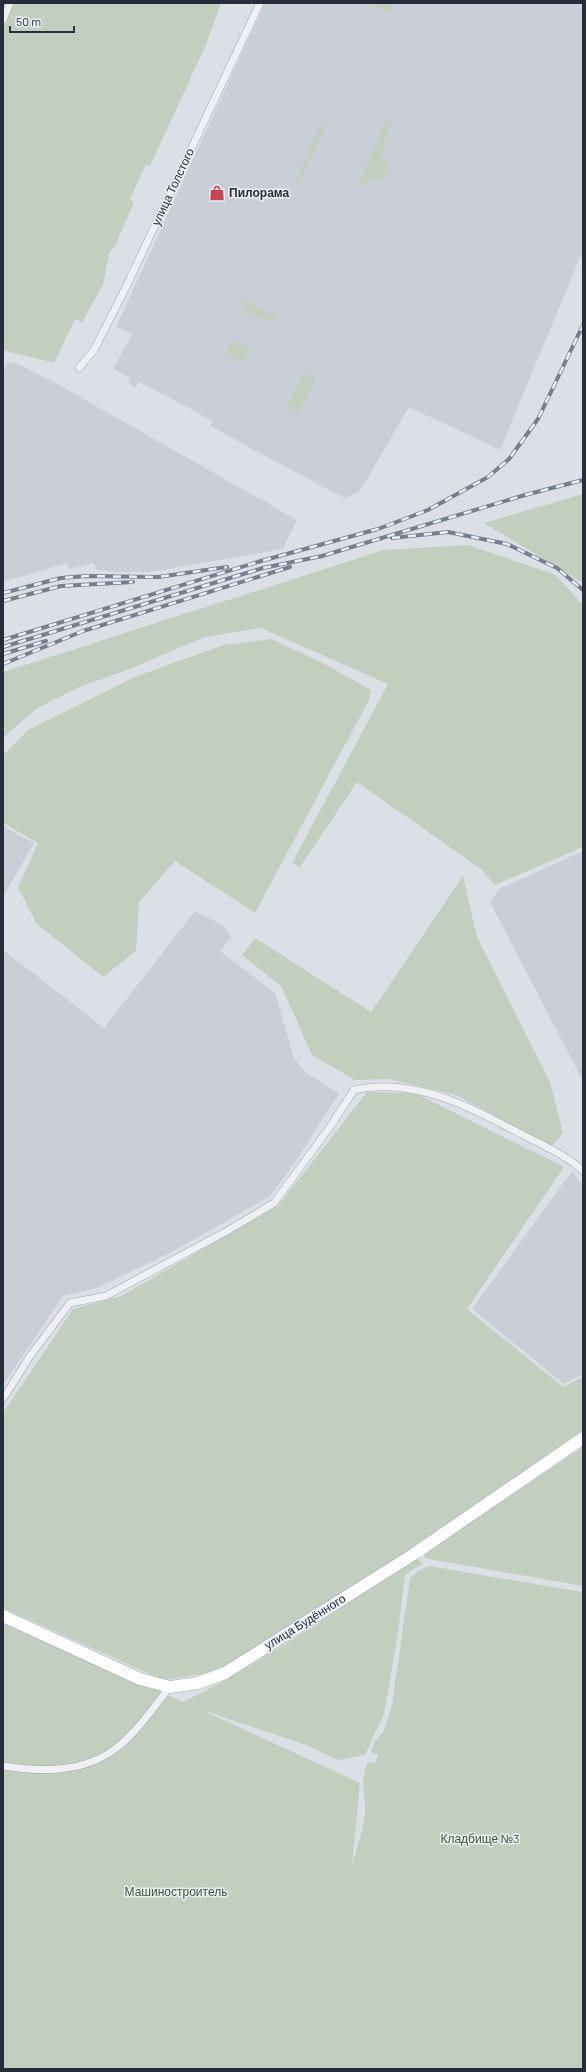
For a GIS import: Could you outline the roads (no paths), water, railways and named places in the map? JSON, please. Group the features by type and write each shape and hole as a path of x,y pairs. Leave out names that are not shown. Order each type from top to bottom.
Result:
{"main road":[{"name":"улица Будённого","path":"3,1616 140,1679 170,1687 198,1683 225,1672 414,1554 583,1438"}],"street":[{"path":"3,20 10,3"},
{"name":"улица Толстого","path":"79,368 94,350 126,287 260,3"},
{"path":"3,1399 30,1356 70,1303 106,1296 227,1231 274,1203 330,1127 354,1090 372,1086 407,1088 442,1096 494,1120 571,1160 583,1171"},
{"path":"3,1766 55,1771 89,1762 115,1749 137,1727 170,1687"}],"railway":[{"path":"3,640 261,561 378,529 428,510 488,477 509,459 538,419 583,325"},
{"path":"3,647 263,568 322,556 525,495 583,480"},
{"path":"392,538 448,532 507,544 557,568 583,590"},
{"path":"3,593 61,578 86,576 158,577 227,567"},
{"path":"3,664 83,631 290,567"},
{"path":"3,601 61,586 133,582"},
{"path":"3,654 46,641"}],"place":[{"name":"Пилорама","path":"217,193"}],"park label":[{"name":"Кладбище №3","path":"480,1839"},
{"name":"Машиностроитель","path":"176,1892"}]}
